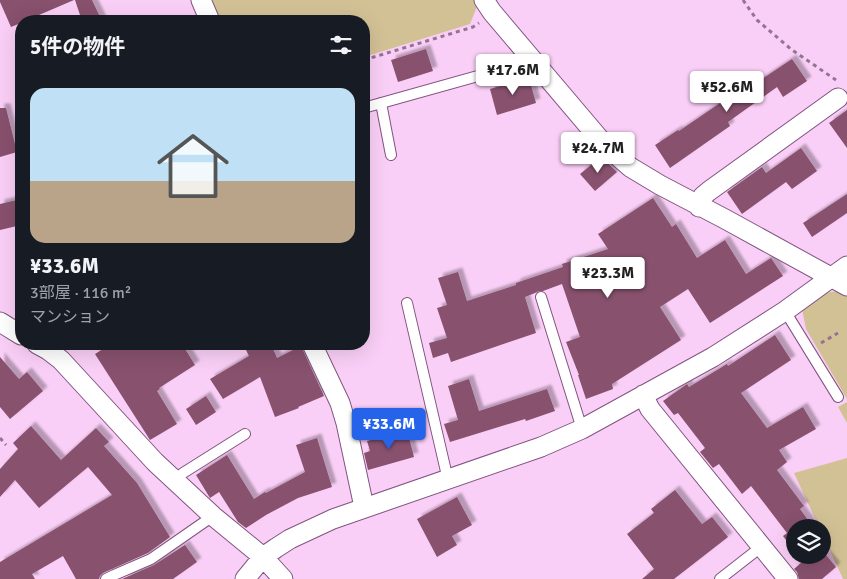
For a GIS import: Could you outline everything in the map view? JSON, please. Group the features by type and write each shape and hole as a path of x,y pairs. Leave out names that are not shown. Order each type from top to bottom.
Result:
{"street":[{"path":"201,0 207,15"},
{"path":"488,6 597,136 618,157 641,174 699,207 842,277"},
{"path":"699,207 703,196 839,90"},
{"path":"245,579 263,557 307,530 364,507 541,447 582,429 712,357 842,277"},
{"path":"0,322 15,331"},
{"path":"48,350 61,360 155,462 213,516 263,557 283,579"},
{"path":"315,350 340,403 364,507"},
{"path":"643,395 650,409 788,579"}],"lane":[{"path":"370,106 517,65 530,57"},
{"path":"381,103 391,155"},
{"path":"541,297 582,429"},
{"path":"407,303 448,480"},
{"path":"785,311 838,397"},
{"path":"175,480 245,434"},
{"path":"106,579 151,559 213,516"},
{"path":"720,579 761,547"}],"path":[{"path":"743,0 757,20 839,90"},
{"path":"370,58 473,27 488,6"},
{"path":"810,350 838,333"},
{"path":"0,438 6,445"}],"shaded area":[{"path":"207,0 476,0 478,4 470,24 370,55 370,15 214,15"},
{"path":"838,291 847,295 847,399 806,329 802,309 825,293"},
{"path":"847,402 847,423 838,407"},
{"path":"847,458 847,579 843,579 831,553 831,519 815,519 794,473"}],"building":[{"path":"0,0 74,0 39,15 15,15 15,25 11,27"},
{"path":"75,0 92,0 99,15 80,15"},
{"path":"426,49 433,71 398,82 391,60"},
{"path":"792,59 807,81 783,97 777,87 728,122 730,126 670,168 655,145 751,82 753,85"},
{"path":"529,78 536,103 497,115 490,89"},
{"path":"0,108 6,108 15,144 15,153 0,157"},
{"path":"847,110 847,148 829,123"},
{"path":"801,148 817,171 792,189 786,182 742,214 727,192 762,167 766,173"},
{"path":"601,157 617,172 595,191 580,174"},
{"path":"847,194 847,213 812,237 803,223"},
{"path":"653,198 672,227 676,224 697,258 725,240 746,274 771,258 783,276 710,323 688,289 660,307 681,340 612,384 613,389 586,399 566,342 580,337 562,284 525,297 536,333 451,362 448,353 433,358 429,343 447,338 437,308 447,305 438,278 458,272 467,301 516,285 516,283 563,267 562,264 608,249 598,234"},
{"path":"15,200 15,226 0,230 0,204"},
{"path":"775,335 791,360 741,393 767,428 803,407 816,429 779,450 787,462 777,470 804,506 800,509 807,519 786,519 786,532 751,486 742,494 719,464 713,468 700,452 705,448 678,413 674,415 663,401 687,384 689,387 727,364 728,366"},
{"path":"101,350 186,350 195,365 157,391 177,424 150,440 95,354"},
{"path":"246,350 274,350 277,358 293,350 303,350 324,396 275,417 260,377 223,399 210,379 249,356"},
{"path":"0,357 19,379 27,372 43,391 10,419 0,407"},
{"path":"469,379 479,411 547,389 555,411 450,442 444,424 458,420 448,386"},
{"path":"206,396 216,412 196,425 186,409"},
{"path":"31,426 61,460 96,428 109,442 104,446 137,483 170,537 148,553 103,573 99,579 76,579 63,556 32,574 35,579 0,579 0,562 112,495 88,467 39,508 15,480 0,497 0,469 18,449 13,443"},
{"path":"407,430 414,457 368,470 364,453 370,451 367,441"},
{"path":"317,438 332,487 298,498 246,528 238,522 219,492 210,498 196,475 227,455 254,499 305,472 296,445"},
{"path":"675,490 702,524 712,517 728,537 674,579 642,579 654,569 627,534 654,513 651,509"},
{"path":"457,497 472,525 452,536 457,545 437,557 417,519"},
{"path":"185,545 197,562 173,579 122,579 154,565"},
{"path":"831,561 836,567 822,579 799,579 794,569 800,564 831,564"}]}
